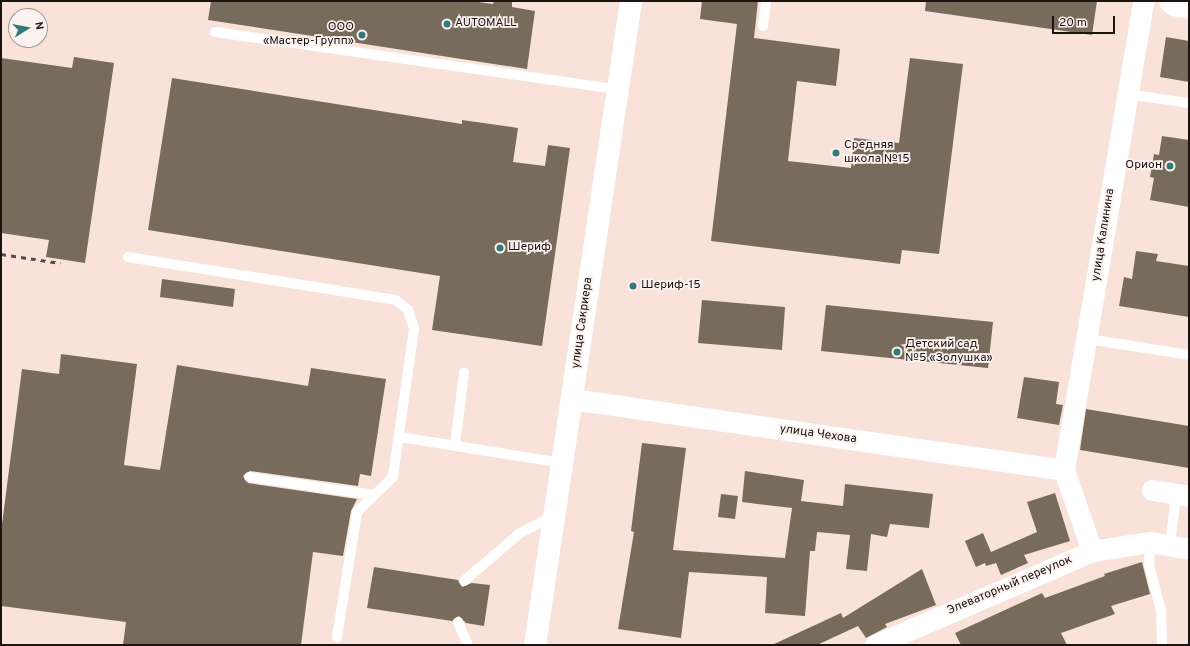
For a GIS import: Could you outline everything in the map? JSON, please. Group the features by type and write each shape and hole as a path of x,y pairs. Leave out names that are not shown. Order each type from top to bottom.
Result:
{"street":[{"name":"улица Сакриера","path":"535,645 631,1"},
{"name":"улица Калинина","path":"1064,470 1087,339 1126,94 1143,1"},
{"path":"1169,1 1173,5 1189,8"},
{"name":"улица Чехова","path":"572,399 1064,470"},
{"path":"1064,470 1092,551"},
{"path":"1152,490 1183,495"},
{"path":"1150,542 1180,547"},
{"name":"Элеваторный переулок","path":"875,645 1092,551 1150,542"}],"lane":[{"path":"763,26 766,1"},
{"path":"215,32 618,89"},
{"path":"1126,94 1189,103"},
{"path":"128,257 396,300 408,310 414,329 400,437 393,477 357,512 336,637"},
{"path":"1087,339 1189,356"},
{"path":"455,445 464,373"},
{"path":"400,437 563,463"},
{"path":"249,477 374,495"},
{"path":"1180,547 1183,495"},
{"path":"464,581 518,535 554,516"},
{"path":"1150,542 1149,565 1161,610 1162,645"},
{"path":"458,622 468,645"}],"building":[{"path":"211,1 471,1 493,4 494,1 512,1 512,7 535,11 527,69 208,20"},
{"name":"Средняя школа №15","path":"702,1 758,1 754,38 840,49 836,86 797,81 788,161 851,168 854,138 899,143 910,58 963,64 939,254 902,250 900,264 711,241 737,24 700,19"},
{"path":"926,1 1097,1 1092,35 925,11"},
{"path":"1166,37 1189,41 1189,82 1160,77"},
{"path":"74,57 114,63 85,263 46,257 49,240 1,233 1,58 72,68"},
{"path":"172,78 462,124 462,120 518,128 513,162 545,166 548,145 570,148 542,346 432,330 440,276 148,230"},
{"name":"Орион","path":"1162,136 1189,140 1189,207 1150,200 1154,178 1150,177 1154,154 1159,155"},
{"path":"1136,251 1158,254 1156,261 1189,266 1189,317 1119,306 1124,277 1132,279"},
{"path":"162,279 235,289 233,307 160,297"},
{"path":"702,300 785,307 782,350 698,343"},
{"path":"826,305 993,322 988,368 821,351"},
{"path":"61,354 137,364 124,465 160,470 177,365 308,386 311,368 386,379 371,476 360,474 358,486 250,471 243,476 248,483 357,499 351,511 343,556 313,552 301,645 123,645 126,622 1,606 1,532 22,369 59,374"},
{"path":"1024,377 1059,382 1056,404 1063,405 1059,425 1017,418"},
{"path":"1086,409 1189,426 1189,468 1080,450"},
{"path":"642,443 686,448 673,550 785,558 792,508 742,502 745,471 804,480 801,501 843,506 845,484 933,494 929,528 890,524 887,537 871,534 867,571 846,569 850,535 817,532 815,551 810,551 805,616 765,613 767,577 689,572 681,638 618,629 634,532 631,531"},
{"path":"1055,493 1070,541 1024,555 1028,563 1001,575 996,563 986,566 985,563 976,567 965,541 983,533 991,552 1037,532 1027,502"},
{"path":"721,494 738,496 735,519 718,517"},
{"path":"1142,562 1150,594 1111,606 1115,614 1061,633 1067,645 961,645 955,633 1042,593 1045,598 1105,576 1104,574"},
{"path":"374,567 458,580 462,587 472,583 490,585 484,626 466,623 459,616 452,621 367,608"},
{"path":"922,569 936,605 885,624 887,627 866,638 858,626 817,645 772,645 841,613 843,618"}],"railway":[{"path":"1,254 60,263"}],"place":[{"name":"AUTOMALL","path":"447,24"},
{"name":"ООО «Мастер-Групп»","path":"362,35"},
{"name":"Средняя школа №15","path":"836,153"},
{"name":"Орион","path":"1170,166"},
{"name":"Шериф","path":"500,248"},
{"name":"Шериф-15","path":"633,286"},
{"name":"Детский сад №5 «Золушка»","path":"897,352"}]}
